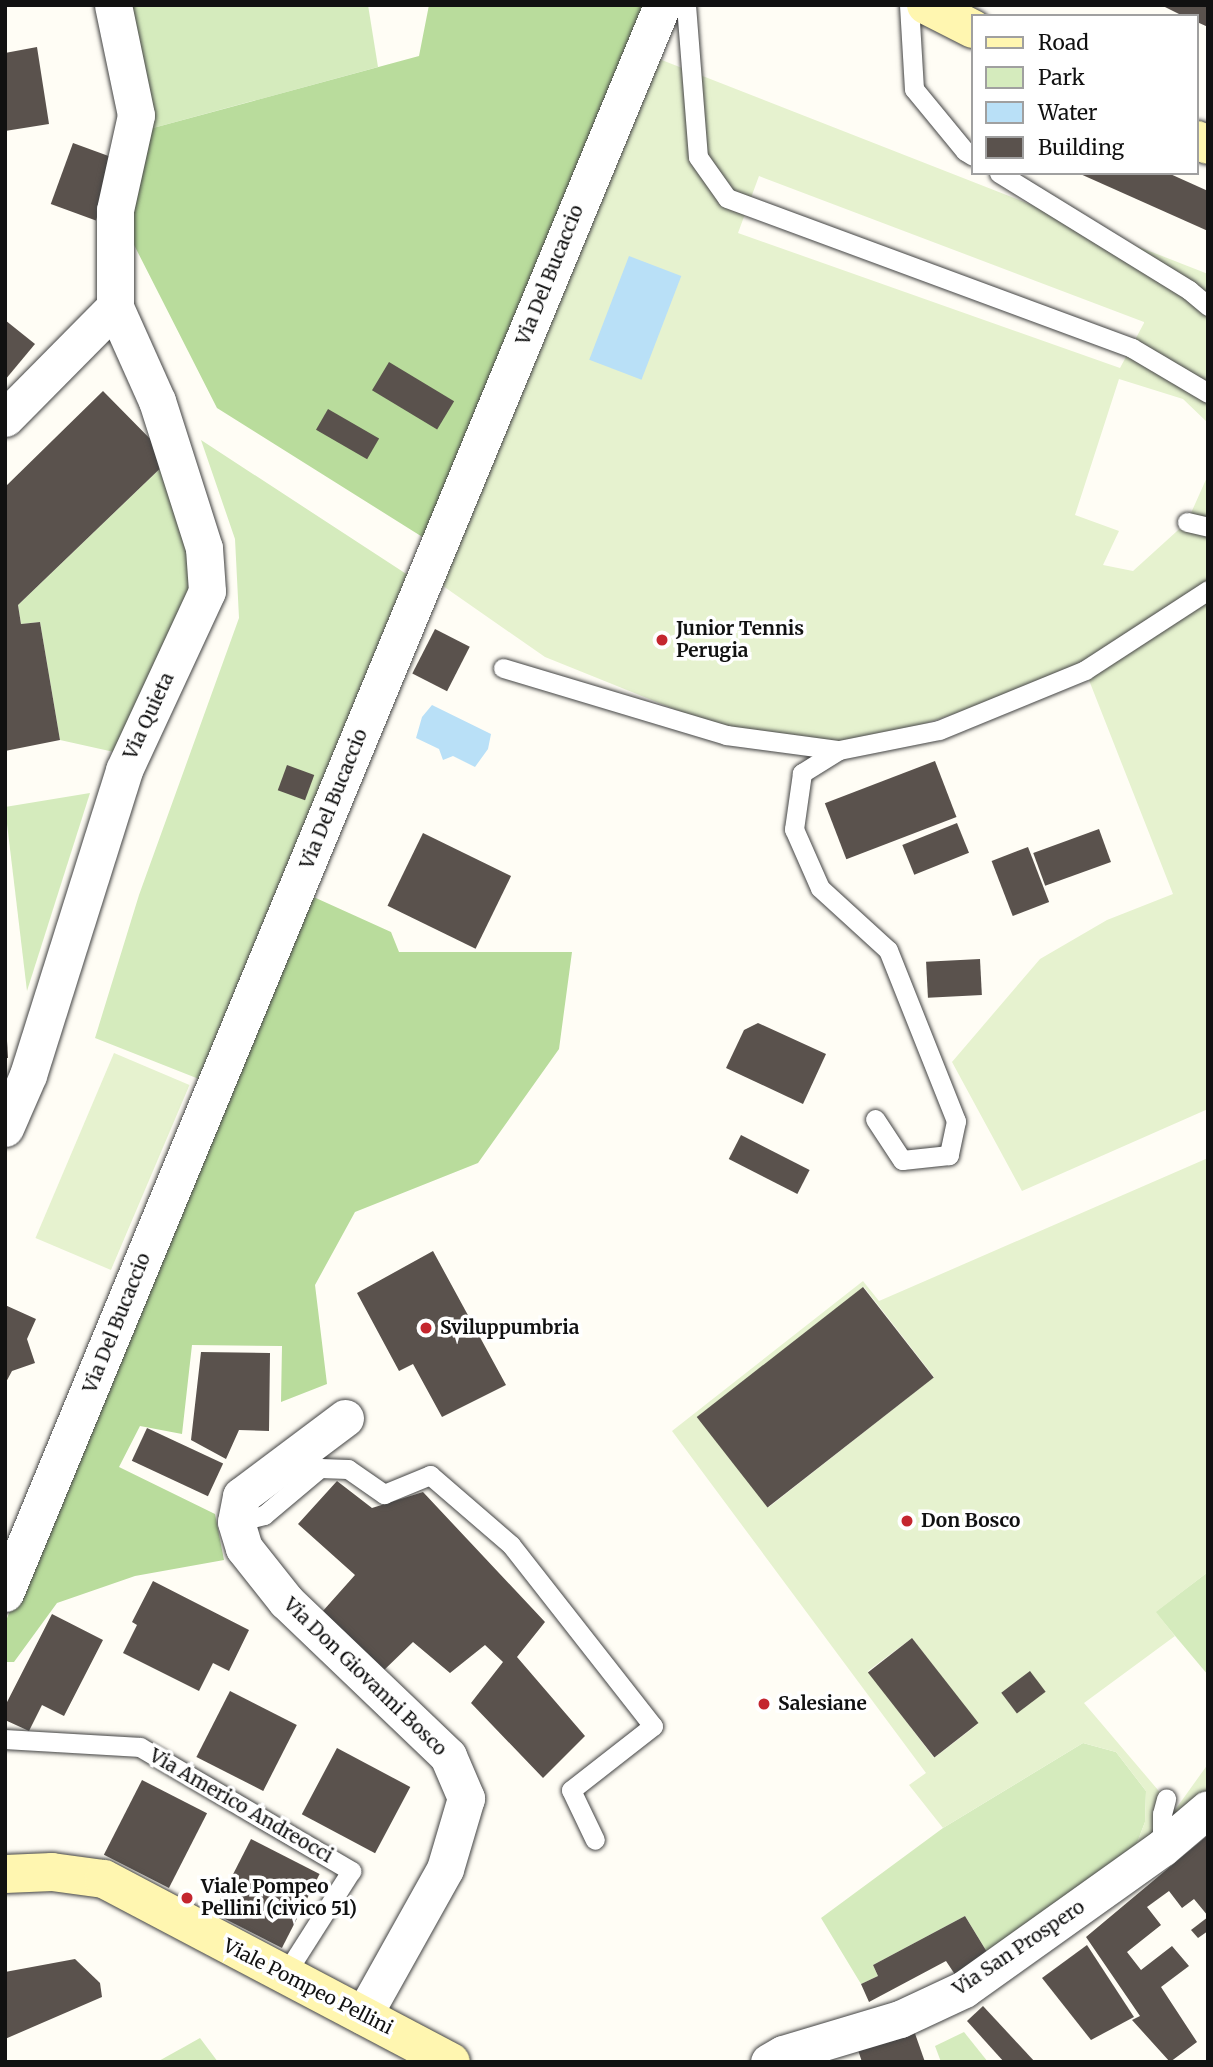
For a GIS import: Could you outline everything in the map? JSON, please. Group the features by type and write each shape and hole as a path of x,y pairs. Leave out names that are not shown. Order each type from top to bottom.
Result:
{"street":[{"path":"5,418 115,307 116,210 136,115 113,5"},
{"name":"Via Del Bucaccio","path":"5,1592 662,5"},
{"path":"926,5 972,28"},
{"name":"Via Quieta","path":"5,1128 28,1075 124,770 206,591 204,548 197,523 157,401 115,307"},
{"path":"236,1522 241,1496 345,1418"},
{"name":"Via Don Giovanni Bosco","path":"236,1522 244,1548 286,1601 448,1756 466,1798 445,1869 363,2016"},
{"name":"Via San Prospero","path":"769,2062 783,2054 900,2019 964,1989 1162,1848 1208,1809"},
{"name":"Viale Pompeo Pellini","path":"5,1874 52,1872 104,1880 451,2062"}],"lane":[{"path":"686,5 698,157 727,198 1132,348 1208,393"},
{"path":"909,5 915,89 965,151 972,155"},
{"path":"1002,175 1189,290 1208,306"},
{"path":"1186,522 1208,527"},
{"path":"503,668 726,735 839,750 939,730 1085,670 1208,590"},
{"path":"839,750 802,773 794,829 820,888 888,950 956,1121 949,1154 902,1160 875,1119"},
{"path":"236,1522 264,1515 320,1468 348,1469 384,1494 430,1475 511,1545 653,1726 571,1790 595,1840"},
{"name":"Via Americo Andreocci","path":"5,1739 140,1747 351,1871 284,1976"},
{"path":"1162,1848 1162,1814 1166,1799"}],"green space":[{"path":"119,5 368,5 378,67 142,131"},
{"path":"429,5 648,5 424,538 217,408 130,237 142,131 419,56"},
{"path":"654,57 1208,274 1208,423 1183,399 1119,379 1075,515 1119,531 1103,565 1133,571 1187,522 1208,475 1208,1109 1022,1191 952,1062 1040,959 1107,920 1173,894 1085,670 858,746 746,738 545,657 433,579","holes":["759,176 1144,322 1120,368 738,233"]},
{"path":"201,440 414,579 204,1081 95,1038 139,895 239,618 235,539"},
{"path":"170,459 204,548 132,756 60,740 40,622 21,624 18,605"},
{"path":"90,793 27,991 5,807"},
{"path":"307,894 391,932 399,952 572,952 559,1049 478,1163 355,1212 315,1285 327,1384 281,1402 282,1346 192,1345 182,1434 140,1426 119,1467 215,1514 224,1560 135,1576 57,1603 14,1662 5,1662 5,1623"},
{"path":"114,1053 189,1085 111,1270 35,1238"},
{"path":"1208,1158 1208,1572 1156,1612 1175,1636 1084,1703 1175,1810 1208,1764 1208,1792 1130,1861 1145,1822 1146,1791 1116,1752 1083,1743 943,1828 909,1785 926,1773 672,1431 863,1281 879,1301","holes":["864,1287 934,1377 769,1507 698,1417","912,1638 978,1724 934,1758 868,1671"]},
{"path":"1208,1572 1208,1675 1155,1612"},
{"path":"1083,1743 1116,1752 1146,1791 1145,1822 1130,1861 990,1957 965,1916 873,1965 878,1976 861,1984 821,1918 943,1828"},
{"path":"964,2032 988,2062 941,2062 935,2046"},
{"path":"200,2038 218,2062 157,2062"}],"water":[{"path":"629,256 681,276 642,380 589,360"},
{"path":"432,705 491,734 488,749 475,767 453,756 443,760 439,749 416,738 422,717"}],"building":[{"path":"1161,5 1208,5 1208,27 1199,23 1199,14 1179,14"},
{"path":"37,47 49,124 5,131 5,53"},
{"path":"73,143 118,159 96,220 51,204"},
{"path":"1082,175 1172,175 1208,191 1208,231"},
{"path":"5,320 35,344 5,380"},
{"path":"389,362 454,401 437,429 372,390"},
{"path":"103,391 170,459 18,605 21,624 40,622 60,740 5,751 5,487"},
{"path":"328,409 379,438 367,459 316,430"},
{"path":"435,629 470,647 447,691 412,674"},
{"path":"935,761 957,817 846,859 825,803"},
{"path":"287,765 314,775 305,800 278,790"},
{"path":"957,823 969,853 914,875 902,845"},
{"path":"1099,829 1111,862 1045,886 1033,853"},
{"path":"423,833 511,876 476,949 387,906"},
{"path":"1028,847 1049,902 1013,916 992,861"},
{"path":"980,959 982,995 928,998 926,962"},
{"path":"5,1007 8,1058 5,1058"},
{"path":"758,1023 826,1054 803,1104 726,1068 744,1030"},
{"path":"741,1135 810,1170 797,1194 729,1159"},
{"name":"Sviluppumbria","path":"433,1251 506,1385 442,1417 413,1364 399,1371 357,1293"},
{"path":"863,1287 934,1378 768,1508 697,1417"},
{"path":"5,1305 36,1319 27,1339 35,1363 12,1371 5,1384"},
{"path":"201,1352 270,1353 269,1431 239,1430 226,1459 191,1440"},
{"path":"147,1428 223,1463 208,1496 132,1461"},
{"path":"337,1481 372,1508 423,1492 545,1622 517,1657 585,1736 543,1778 471,1703 503,1662 485,1645 450,1673 413,1642 380,1674 322,1612 355,1575 298,1524"},
{"path":"153,1581 249,1630 229,1671 213,1663 199,1691 123,1653 137,1625 132,1622"},
{"path":"52,1614 103,1640 64,1716 42,1705 29,1731 5,1720 5,1706"},
{"path":"912,1638 978,1723 934,1758 868,1672"},
{"path":"1030,1671 1046,1692 1017,1713 1001,1693"},
{"path":"230,1691 297,1725 263,1791 196,1757"},
{"path":"337,1748 410,1787 375,1853 302,1814"},
{"path":"142,1780 207,1813 169,1888 104,1855"},
{"path":"1208,1835 1208,1916 1194,1899 1182,1908 1169,1891 1147,1907 1161,1925 1127,1952 1141,1970 1172,1946 1189,1966 1161,1987 1197,2042 1170,2062 1132,2020 1140,2016 1086,1937"},
{"path":"251,1839 320,1874 282,1948 213,1913"},
{"path":"965,1916 990,1957 958,1979 946,1961 869,2002 861,1984 878,1976 873,1965"},
{"path":"1208,1917 1208,1931 1198,1938 1191,1930"},
{"path":"1087,1945 1134,2017 1091,2040 1042,1978"},
{"path":"75,1959 100,1983 102,1997 5,2039 5,1972"},
{"path":"983,2006 1035,2062 1004,2062 967,2021"},
{"path":"912,2025 925,2062 862,2062 857,2047"}],"place":[{"name":"Junior Tennis Perugia","path":"662,640"},
{"name":"Sviluppumbria","path":"426,1328"},
{"name":"Don Bosco","path":"907,1521"},
{"name":"Salesiane","path":"764,1704"},
{"name":"Viale Pompeo Pellini (civico 51)","path":"187,1898"}]}
